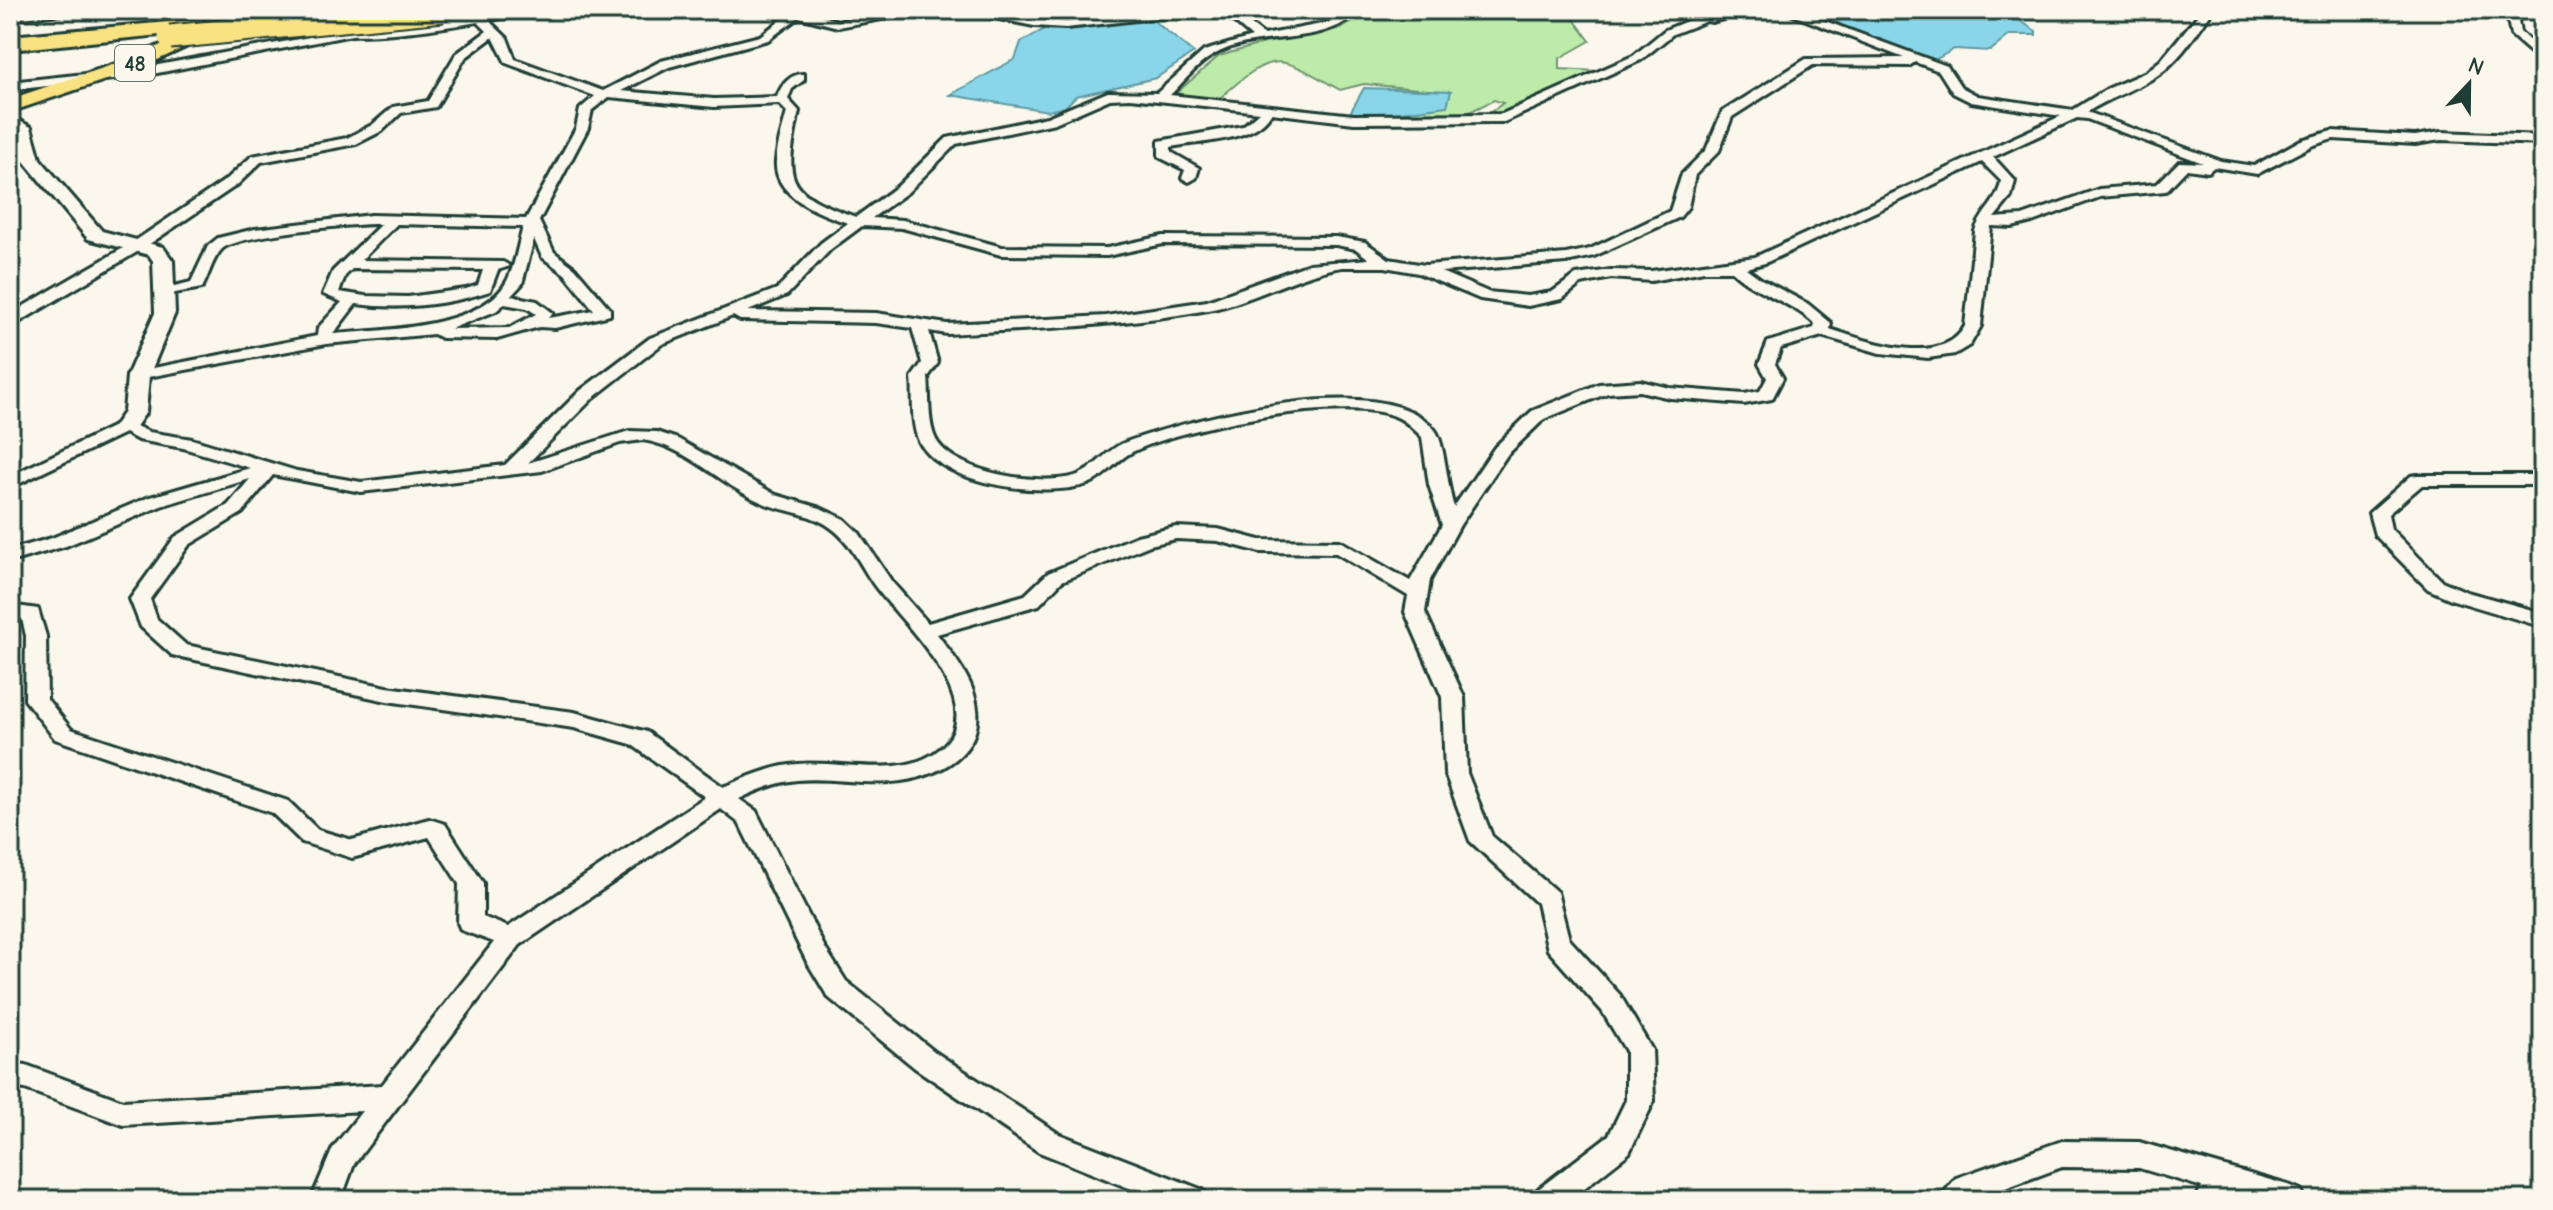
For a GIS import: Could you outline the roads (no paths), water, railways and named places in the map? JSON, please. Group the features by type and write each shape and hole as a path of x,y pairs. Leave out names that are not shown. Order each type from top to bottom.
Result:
{"highway":[{"path":"10,43 360,10"},
{"path":"10,52 443,10"}],"main road":[{"name":"48","path":"11,119 92,79 257,10"}],"street":[{"path":"10,15 62,10"},
{"path":"266,10 317,30 353,32"},
{"path":"10,86 92,79 353,32 481,19 529,10"},
{"path":"429,331 470,319 503,299 514,284 532,223 582,128 586,109 604,95 665,64 764,38 799,12 838,24 909,11 989,14 1034,23 1066,25 1199,10 1236,18 1260,38"},
{"path":"1161,96 1208,53 1260,38 1336,25 1355,10"},
{"path":"510,470 587,394 656,341 782,292 826,246 903,189 952,141 1051,120 1108,96 1161,96 1354,119 1504,118 1637,58 1669,32 1724,10"},
{"path":"1704,17 1715,19 1749,10"},
{"path":"1785,10 1943,69 1957,90 1975,99 2090,116 2217,164 2244,170"},
{"path":"1422,269 1485,296 1528,301 1557,296 1576,280 1611,274 1651,276 1704,267 1736,266 1760,260 2075,114 2111,92 2150,75 2165,63 2208,10"},
{"path":"2511,10 2515,33 2543,59"},
{"path":"481,19 503,40 510,61 604,95 714,103 782,100 793,111 782,164 786,180 799,195 831,213 858,222 903,224 1001,251 1107,252 1163,240 1336,241 1360,245 1385,263"},
{"path":"10,321 137,246 232,182 257,159 351,141 377,128 397,110 432,104 460,56 494,31"},
{"path":"732,314 876,318 947,329 1106,321 1210,305 1309,268 1385,263 1422,269 1566,258 1620,243 1675,214 1681,207 1689,174 1712,151 1726,115 1810,61 1926,62"},
{"path":"782,100 786,87 800,77"},
{"path":"1189,178 1192,168 1164,154 1164,144 1247,129 1261,120 1267,109"},
{"path":"10,483 125,426 135,412 138,376 165,313 163,261 156,251 95,235 32,160 25,131 11,119"},
{"path":"1985,221 2013,224 2041,211 2099,193 2161,188 2184,165 2234,172 2257,170 2306,143 2332,135 2415,140 2441,136 2543,140"},
{"path":"1547,1200 1619,1144 1640,1101 1639,1050 1611,1003 1557,943 1548,899 1482,841 1456,773 1453,697 1415,612 1420,580 1451,525 1501,451 1538,415 1605,388 1640,386 1670,393 1744,399 1766,395 1775,378 1767,364 1774,345 1822,331 1857,344 1900,353 1938,352 1959,344 1972,330 1985,221 2006,199 2008,181 1991,161 1982,157"},
{"path":"393,220 338,274 331,294 351,301 465,296 485,288 492,269"},
{"path":"138,376 326,339 429,331 507,334 538,322 555,323 604,312 570,271 547,254 537,226 532,223 337,222 223,241 213,249 197,285 164,293"},
{"path":"347,264 492,269 519,266"},
{"path":"1736,266 1745,277 1814,313 1823,323 1822,331"},
{"path":"503,299 532,304 545,313 538,322"},
{"path":"326,339 324,331 351,301"},
{"path":"920,327 930,363 920,377 929,443 953,466 1010,480 1057,486 1085,479 1126,447 1282,407 1373,405 1408,414 1429,433 1438,484 1451,525"},
{"path":"125,426 144,436 186,443 269,468 361,487 546,465 628,437 656,437 769,499 836,522 863,548 884,585 925,631 968,701 967,728 955,748 937,762 912,773 797,772 759,780 722,797 511,938 343,1157 326,1200"},
{"path":"10,556 59,542 154,502 269,468"},
{"path":"269,468 235,509 182,541 140,599 148,622 179,650 387,694 574,720 639,738 748,817 816,955 837,989 925,1060 1049,1143 1193,1200"},
{"path":"2543,480 2417,480 2378,513 2382,531 2435,585 2460,596 2543,620"},
{"path":"925,631 1032,600 1055,577 1144,540 1176,533 1218,535 1260,546 1340,547 1418,594"},
{"path":"10,611 31,614 36,636 36,700 63,734 280,807 310,836 352,849 429,828 437,830 471,883 470,923 511,938"},
{"path":"10,1075 26,1077 123,1113 390,1097"},
{"path":"1953,1200 1966,1187 2062,1154 2139,1155 2216,1189 2291,1200"}],"water":[{"path":"1866,10 2038,10 2040,13 2019,20 2036,31 2036,35 2010,35 1990,51 1954,49 1935,60 1841,25 1832,17"},
{"path":"1125,20 1154,21 1194,53 1156,78 1076,96 1065,107 1048,111 950,95 1015,59 1021,42 1043,30 1080,29"},
{"path":"1364,88 1451,91 1447,106 1363,117 1350,113"}]}
